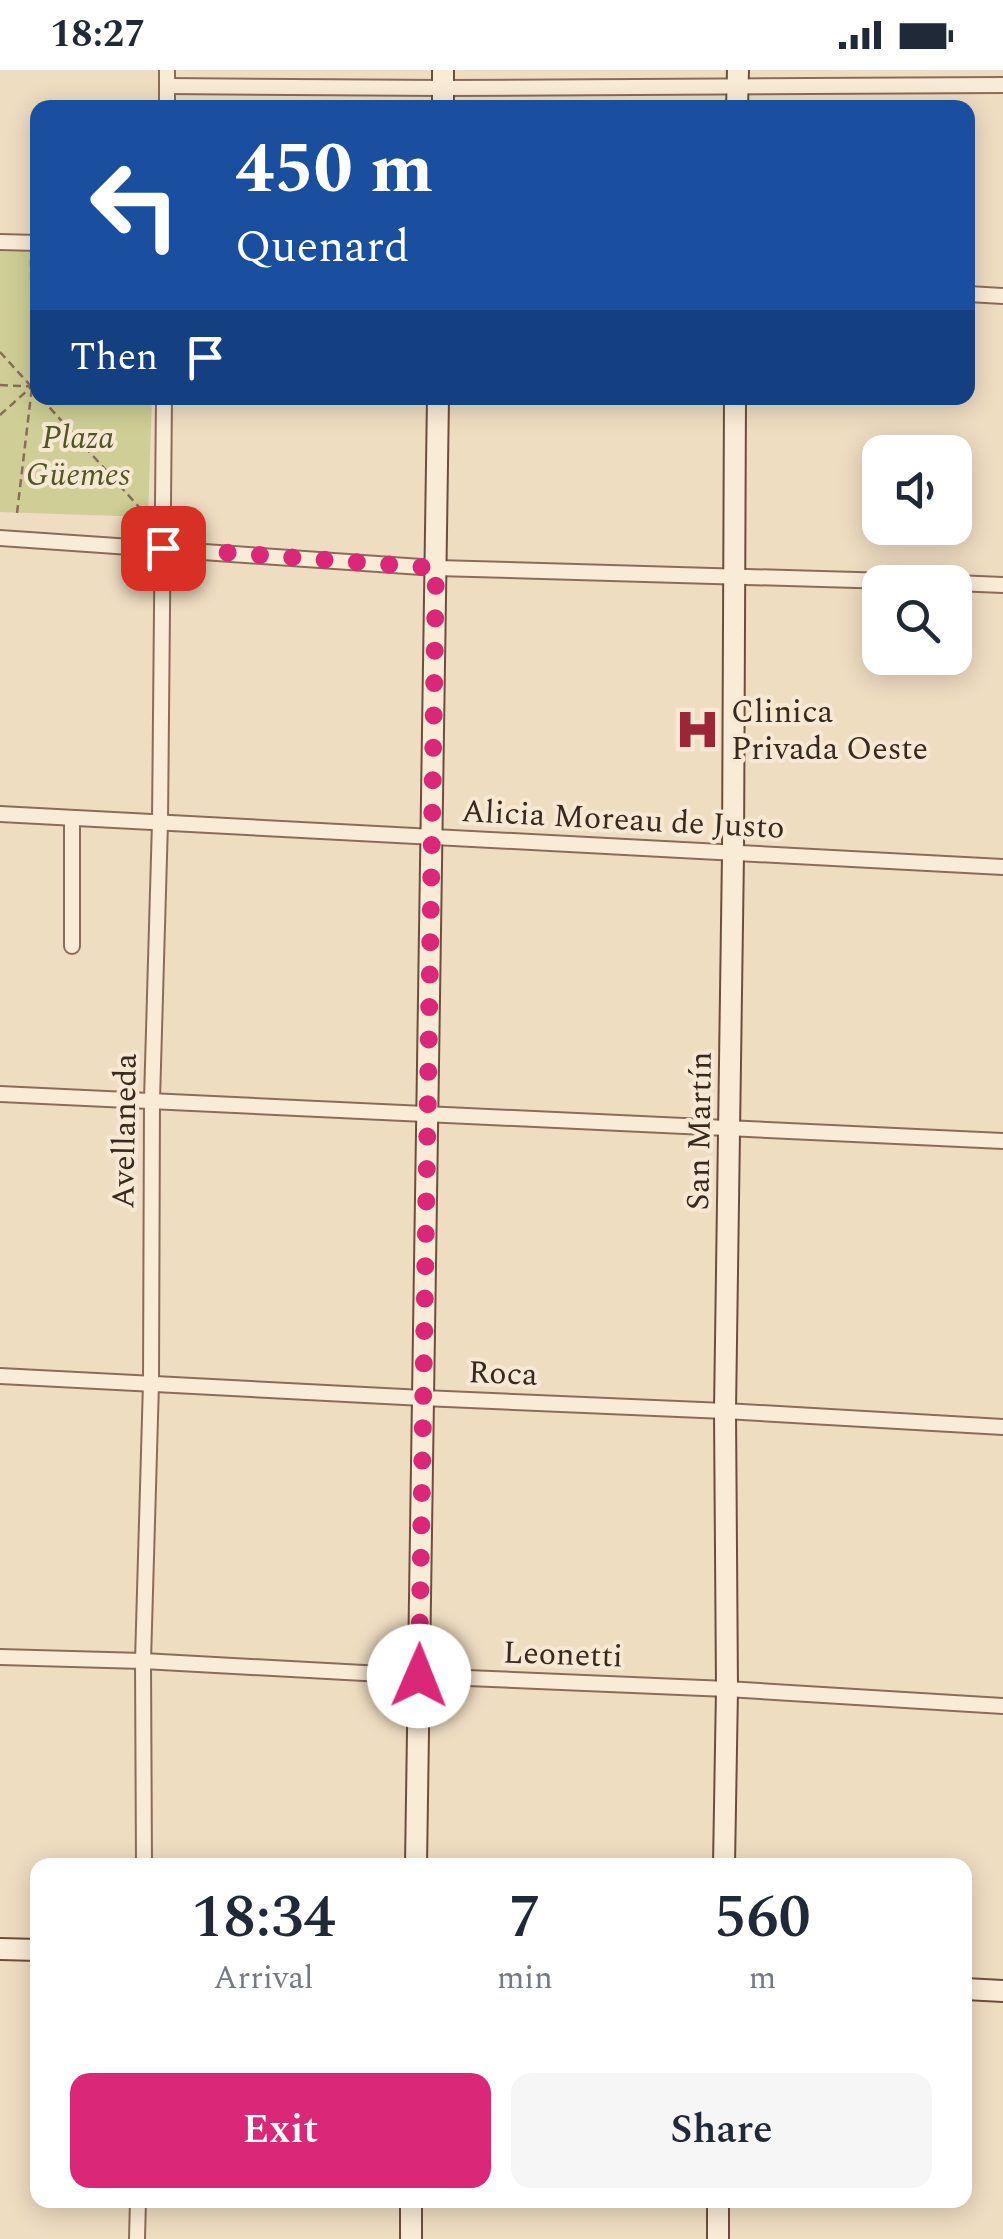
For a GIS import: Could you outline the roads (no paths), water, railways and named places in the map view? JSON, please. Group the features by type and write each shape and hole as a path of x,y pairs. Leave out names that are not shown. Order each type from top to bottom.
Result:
{"main road":[{"path":"416,1858 438,405"},
{"name":"San Martín","path":"724,1858 735,405"},
{"path":"0,1948 30,1950"},
{"path":"972,1989 1003,1991"},
{"path":"410,2239 411,2208"},
{"path":"718,2208 718,2239"}],"street":[{"path":"167,100 168,70"},
{"path":"167,86 1003,85"},
{"path":"0,242 30,246"},
{"path":"975,294 1003,296"},
{"name":"Avellaneda","path":"144,1858 143,1661 152,1383 152,1100 160,822 164,405"},
{"path":"0,538 436,568 862,580"},
{"path":"972,584 1003,585"},
{"name":"Alicia Moreau de Justo","path":"0,814 1003,868"},
{"path":"72,818 72,946"},
{"path":"0,1094 1003,1141"},
{"name":"Roca","path":"0,1376 725,1410 1003,1428"},
{"name":"Leonetti","path":"0,1657 727,1689 1003,1706"},
{"path":"137,2239 138,2208"}],"place":[{"name":"Clinica Privada Oeste","path":"698,730"}],"park label":[{"name":"Plaza Güemes","path":"78,456"}]}
